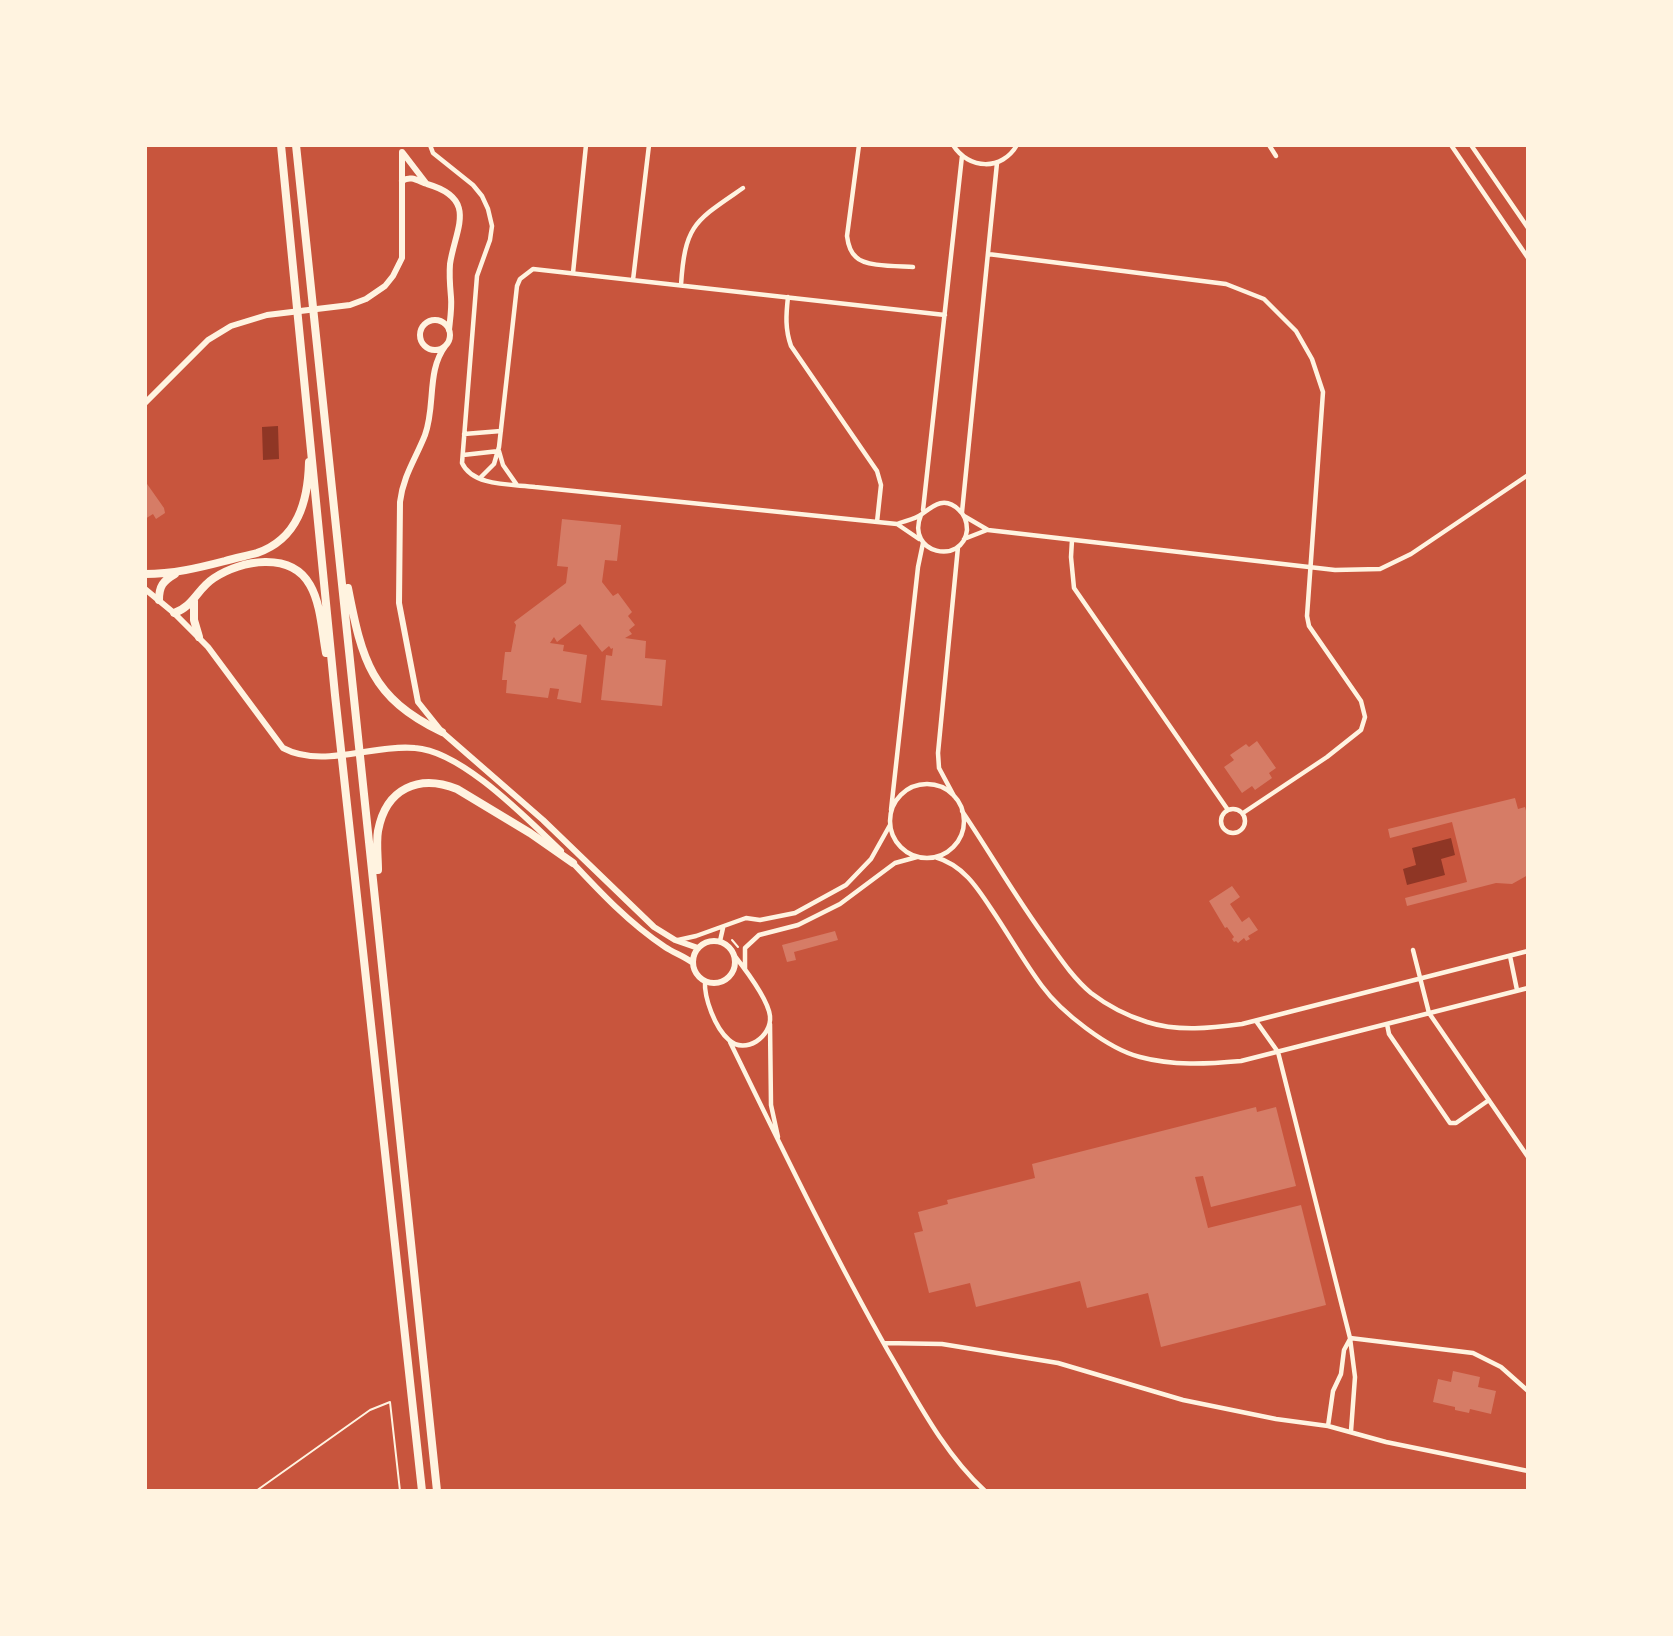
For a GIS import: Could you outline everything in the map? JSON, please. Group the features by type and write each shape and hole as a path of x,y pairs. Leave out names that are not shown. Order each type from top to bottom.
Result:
{"highway":[{"path":"281,145 335,695 422,1491"},
{"path":"296,145 437,1491"},
{"path":"145,575 175,574 256,553 273,546 293,528 303,508 308,486 309,420"},
{"path":"337,535 358,642 367,665 386,694 415,719 442,732"},
{"path":"174,613 185,609 211,580 220,574 262,561 276,563 295,571 310,584 315,598 335,695"},
{"path":"159,600 159,589 163,581 175,574"},
{"path":"194,601 194,620 199,637"},
{"path":"379,922 378,831 391,801 418,783 434,782 457,789 530,832 573,863"}],"street":[{"path":"430,145 433,153 473,185 482,196 492,226 490,240 477,276 462,463 465,469 480,478 517,485 897,524 922,514 935,504 943,503 957,508 963,515 988,530 1335,570 1380,569 1411,554 1528,475"},
{"path":"573,273 586,145"},
{"path":"633,280 649,145"},
{"path":"859,145 846,236 850,250 857,260 913,267"},
{"path":"953,145 962,156 973,163 985,165 1008,158 1017,145"},
{"path":"1269,145 1276,156"},
{"path":"1451,145 1528,258"},
{"path":"1471,145 1528,228"},
{"path":"145,403 208,340 231,326 267,315 359,303 385,286 399,267 403,248 402,149"},
{"path":"402,149 427,184"},
{"path":"675,940 696,936 746,918 760,920 796,913 846,885 870,859 890,825 922,541 918,528 922,514 962,156"},
{"path":"998,163 963,515 967,528 958,547 938,753 939,768 962,811 1024,909 1067,968 1090,992 1119,1011 1149,1023 1180,1028 1213,1028 1256,1021 1528,951"},
{"path":"402,181 412,178 436,186 456,202 461,220 450,264 449,330 446,345 438,355 434,367 425,434 402,485 398,549 399,603 418,702 442,732 543,820 654,927 675,940 698,948"},
{"path":"681,285 683,254 692,230 711,210 743,188"},
{"path":"988,254 1226,284 1264,299 1296,331 1312,359 1323,392 1307,615 1310,626 1362,701 1365,717 1361,730 1243,813"},
{"path":"480,478 494,464 499,450 517,286 520,279 533,269 945,315"},
{"path":"788,297 786,333 791,346 877,471 881,485 877,522"},
{"path":"446,345 438,350 428,349 421,342 420,333 424,325 433,320 443,323 449,330"},
{"path":"464,434 501,431"},
{"path":"463,455 499,450"},
{"path":"499,450 503,465 517,485"},
{"path":"897,524 936,551 944,552 958,547"},
{"path":"964,539 988,530"},
{"path":"1072,540 1074,588 1228,810"},
{"path":"145,589 199,637 283,748 296,754 316,756 415,747 434,752 460,765 519,811 603,896 631,920 666,948 693,963"},
{"path":"891,810 903,792 913,786 935,785 954,796"},
{"path":"1234,809 1243,813 1244,827 1238,832 1225,829 1223,815 1228,810 1234,809"},
{"path":"935,857 956,845 964,823 962,811"},
{"path":"890,825 899,845 918,857"},
{"path":"745,969 745,948 759,935 798,925 840,904 895,863 918,857 935,857 961,869 983,896 1042,987 1061,1008 1098,1037 1139,1057 1194,1065 1241,1061 1528,988"},
{"path":"720,941 723,927"},
{"path":"734,955 735,968 727,979 715,983 705,981 697,974 693,963 698,948 710,941 720,941 730,947 767,1006 770,1024 771,1105 779,1145"},
{"path":"1413,950 1429,1013 1528,1157"},
{"path":"1510,956 1517,990"},
{"path":"705,981 704,995 847,1279 933,1428 970,1477 985,1491"},
{"path":"1256,1021 1278,1052 1350,1338 1355,1377 1351,1432"},
{"path":"730,1042 742,1046 753,1044 764,1037 770,1024"},
{"path":"1387,1024 1390,1034 1450,1123 1455,1123 1489,1100"},
{"path":"1350,1338 1473,1353 1501,1367 1528,1391"},
{"path":"1328,1426 1333,1391 1341,1374 1344,1350 1350,1338"},
{"path":"884,1343 942,1344 1058,1363 1183,1400 1276,1419 1328,1426 1386,1442 1528,1471"}],"path":[{"path":"256,1491 370,1410 390,1402 400,1491"}],"shaded area":[{"path":"278,426 279,459 263,460 262,427"},
{"path":"1451,838 1455,855 1441,859 1445,875 1407,885 1403,869 1416,865 1412,848"}],"building":[{"path":"145,481 164,508 165,513 156,519 153,514 145,519"},
{"path":"562,519 621,525 617,561 605,560 602,582 613,596 618,593 632,612 628,616 635,625 629,630 632,634 625,638 646,641 645,658 666,660 662,706 601,700 606,655 612,656 613,648 609,646 602,652 580,624 557,642 554,637 550,643 564,645 563,651 587,655 581,703 557,699 559,689 550,688 548,698 506,693 507,680 502,680 505,652 511,652 516,625 514,622 566,583 568,567 557,566"},
{"path":"1257,741 1276,768 1269,773 1272,778 1255,790 1252,786 1242,793 1224,767 1234,760 1230,755 1246,744 1249,747"},
{"path":"1515,798 1518,809 1525,807 1528,818 1528,875 1512,884 1496,883 1407,906 1405,898 1467,882 1452,822 1390,838 1388,829"},
{"path":"1232,886 1240,897 1230,904 1242,922 1249,917 1258,930 1248,936 1250,939 1246,941 1244,938 1238,943 1234,942 1234,937 1227,927 1225,928 1209,901"},
{"path":"835,931 838,940 794,952 796,960 787,962 782,945"},
{"path":"1256,1107 1257,1112 1276,1107 1296,1186 1211,1207 1203,1176 1195,1177 1208,1228 1301,1205 1326,1305 1161,1347 1148,1293 1087,1308 1080,1281 976,1307 970,1283 929,1293 914,1233 923,1231 918,1212 948,1204 947,1200 1035,1178 1032,1164"},
{"path":"1453,1371 1480,1377 1478,1387 1496,1391 1491,1414 1470,1409 1469,1413 1433,1402 1438,1379 1451,1382"}]}
